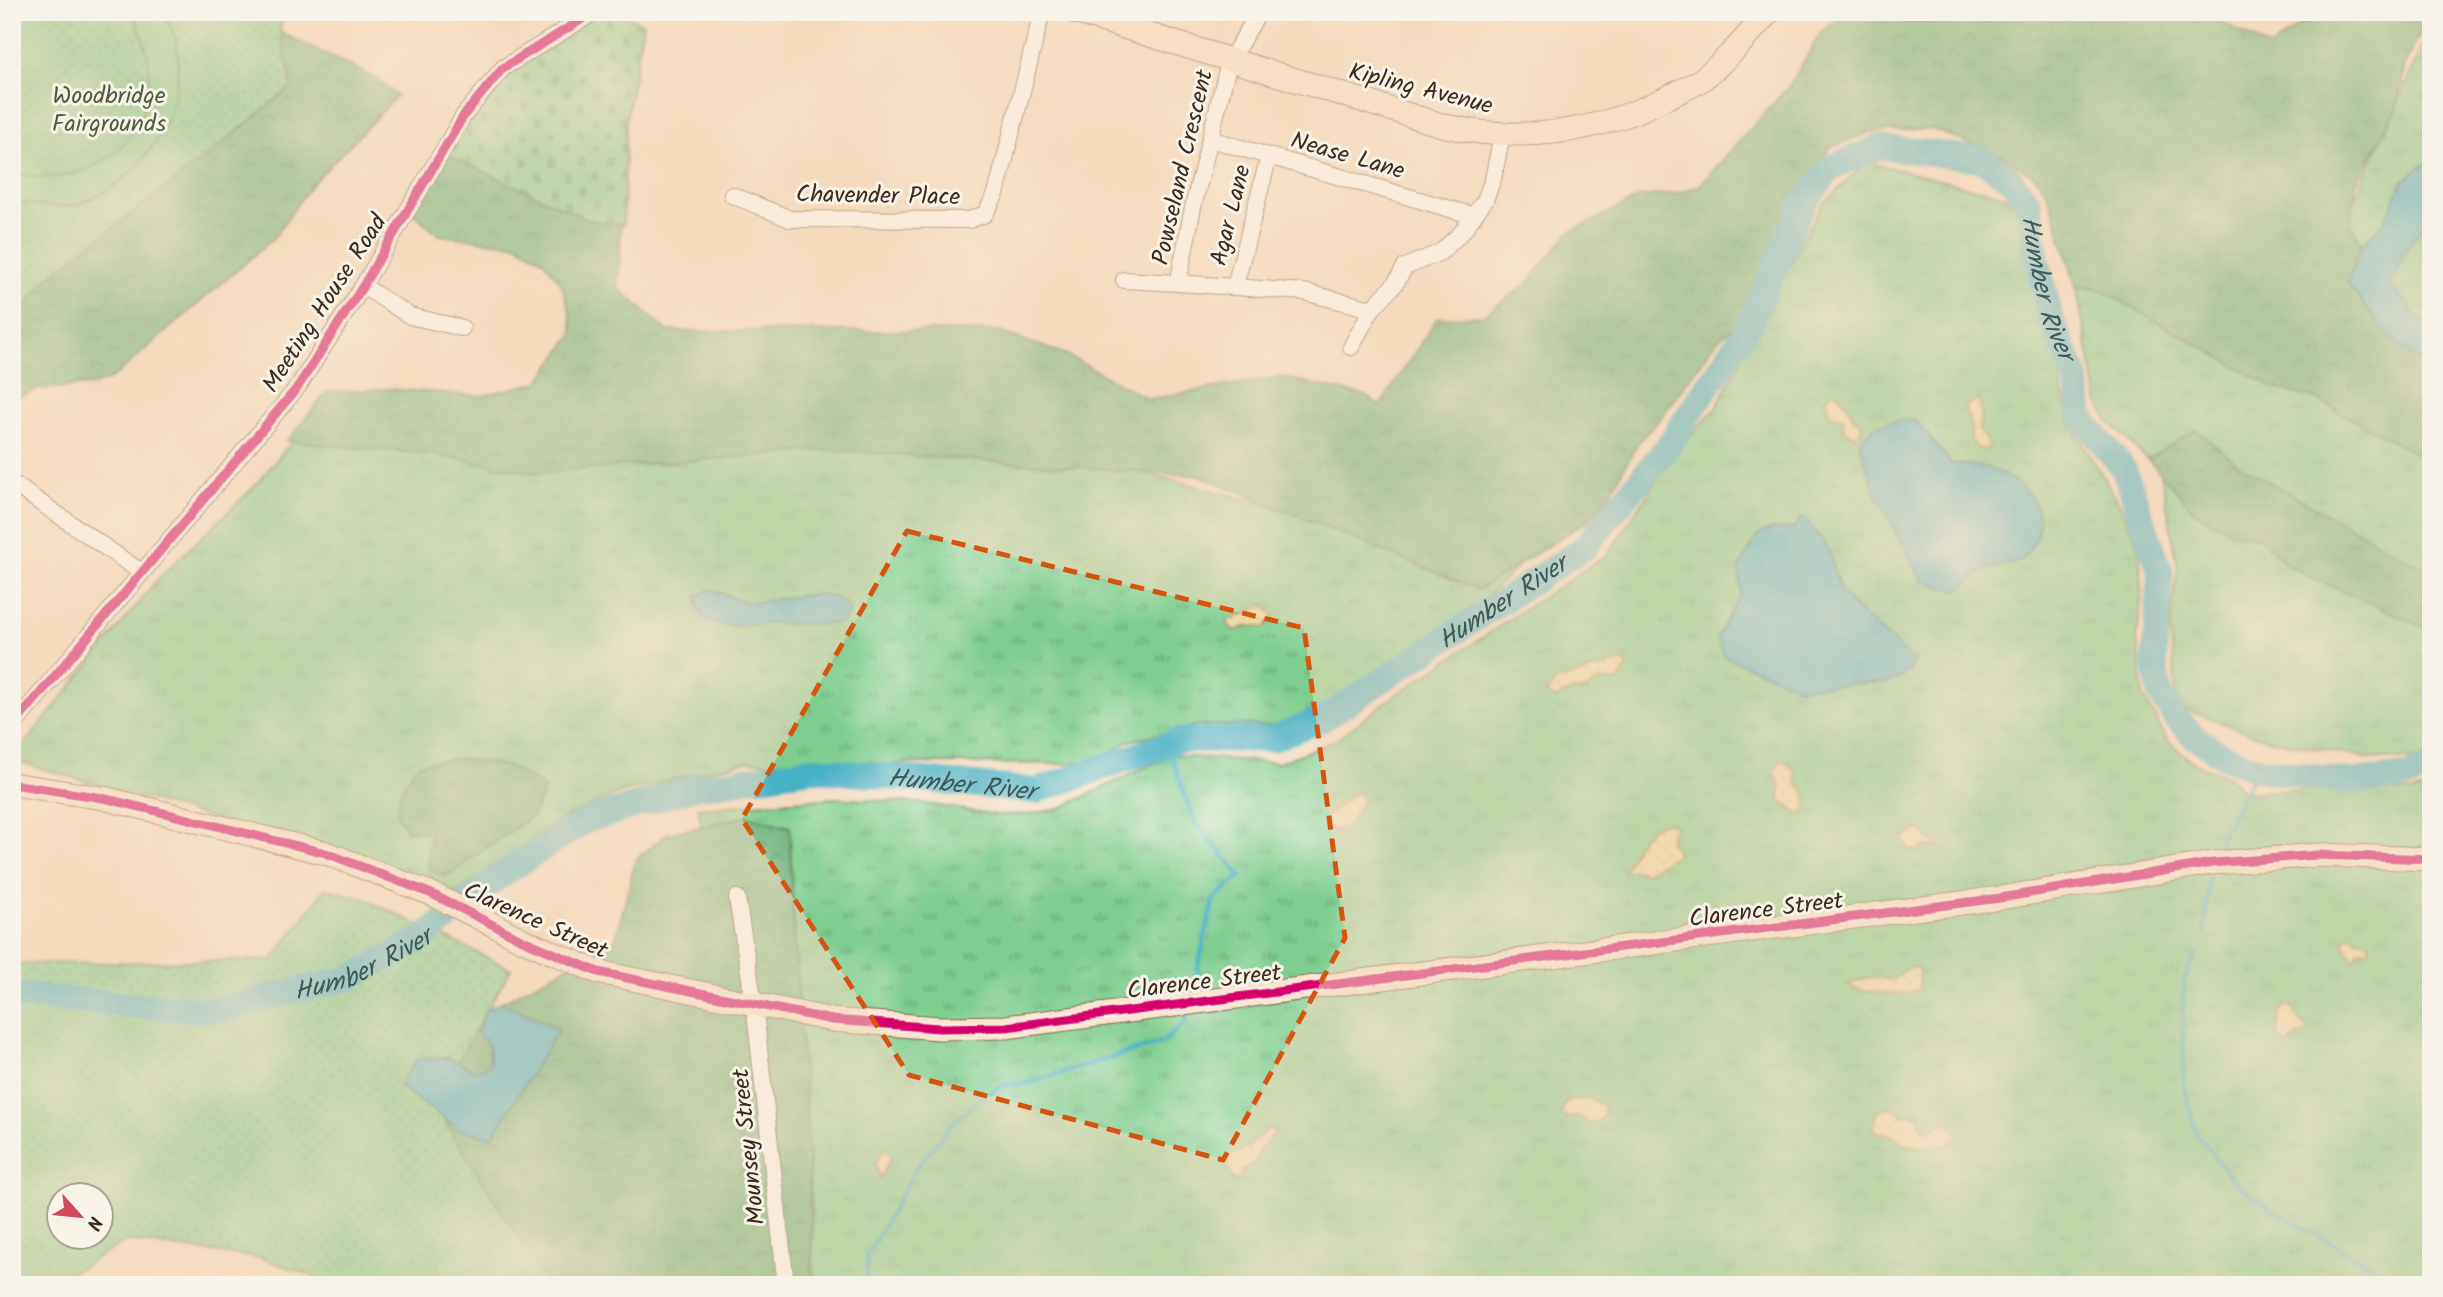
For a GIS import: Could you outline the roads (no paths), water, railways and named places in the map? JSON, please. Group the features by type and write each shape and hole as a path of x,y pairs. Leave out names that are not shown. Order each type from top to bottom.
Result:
{"street":[{"name":"Meeting House Road","path":"12,727 297,388 464,116 503,68 594,12"},
{"name":"Chavender Place","path":"732,195 790,219 969,220 985,214 996,194 1042,12"},
{"name":"Kipling Avenue","path":"1075,12 1229,62 1445,126 1502,135 1539,135 1595,126 1645,109 1700,80 1769,12"},
{"name":"Powseland Crescent","path":"1178,283 1229,62 1259,12"},
{"path":"1351,347 1373,309 1395,284 1405,267 1441,252 1474,216 1485,200 1493,179 1502,135"},
{"name":"Nease Lane","path":"1210,139 1474,216"},
{"name":"Agar Lane","path":"1235,286 1269,156"},
{"name":"Powseland Crescent","path":"1124,280 1304,292 1373,309"},
{"path":"362,285 410,316 462,328"},
{"path":"12,483 141,572"},
{"name":"Clarence Street","path":"12,784 103,798 303,847 432,894 598,972 846,1021 939,1028 1006,1027 2000,898 2212,863 2318,855 2431,859"},
{"name":"Mounsey Street","path":"737,898 754,1004 786,1285"}],"water":[{"path":"2431,159 2431,220 2427,220 2404,253 2392,287 2424,323 2431,326 2431,367 2394,341 2347,282 2362,245 2385,221 2403,181"},
{"path":"1914,419 1951,463 1990,469 2006,476 2029,495 2036,506 2039,519 2032,546 2021,561 1981,571 1958,591 1922,581 1875,491 1859,442 1876,426"},
{"path":"1803,517 1829,550 1839,588 1855,608 1914,661 1909,671 1891,682 1799,687 1723,656 1717,636 1741,593 1739,568 1758,535 1772,529 1793,529"},
{"path":"710,590 747,602 803,595 832,596 842,602 850,612 840,624 763,623 726,626 706,619 699,610 697,596"},
{"path":"501,1002 559,1029 492,1137 460,1130 399,1086 418,1058 447,1057 476,1071 490,1065 490,1048 478,1032 484,1011"}],"waterway":[{"name":"Humber River","path":"12,995 210,1011 350,978 423,938 494,880 585,821 695,787 812,769 1036,791 1180,740 1271,739 1323,719 1585,547 1667,447 1748,327 1804,203 1832,167 1879,147 1980,159 2010,178 2029,203 2036,254 2050,317 2076,376 2081,417 2124,470 2161,572 2154,660 2160,694 2175,717 2196,738 2225,757 2257,769 2350,782 2410,776 2431,767"},
{"path":"1167,745 1195,822 1241,876 1214,899 1191,996"},
{"path":"2217,849 2222,834 2257,769"},
{"path":"2204,933 2209,877"},
{"path":"2194,957 2184,982 2183,1007 2184,1087 2196,1133 2236,1184 2274,1211 2394,1278 2399,1285"},
{"path":"867,1285 867,1255 917,1167 952,1124 979,1099 1002,1086 1028,1083 1163,1042 1185,1023 1187,1011"}],"park label":[{"name":"Woodbridge Fairgrounds","path":"109,109"}]}
